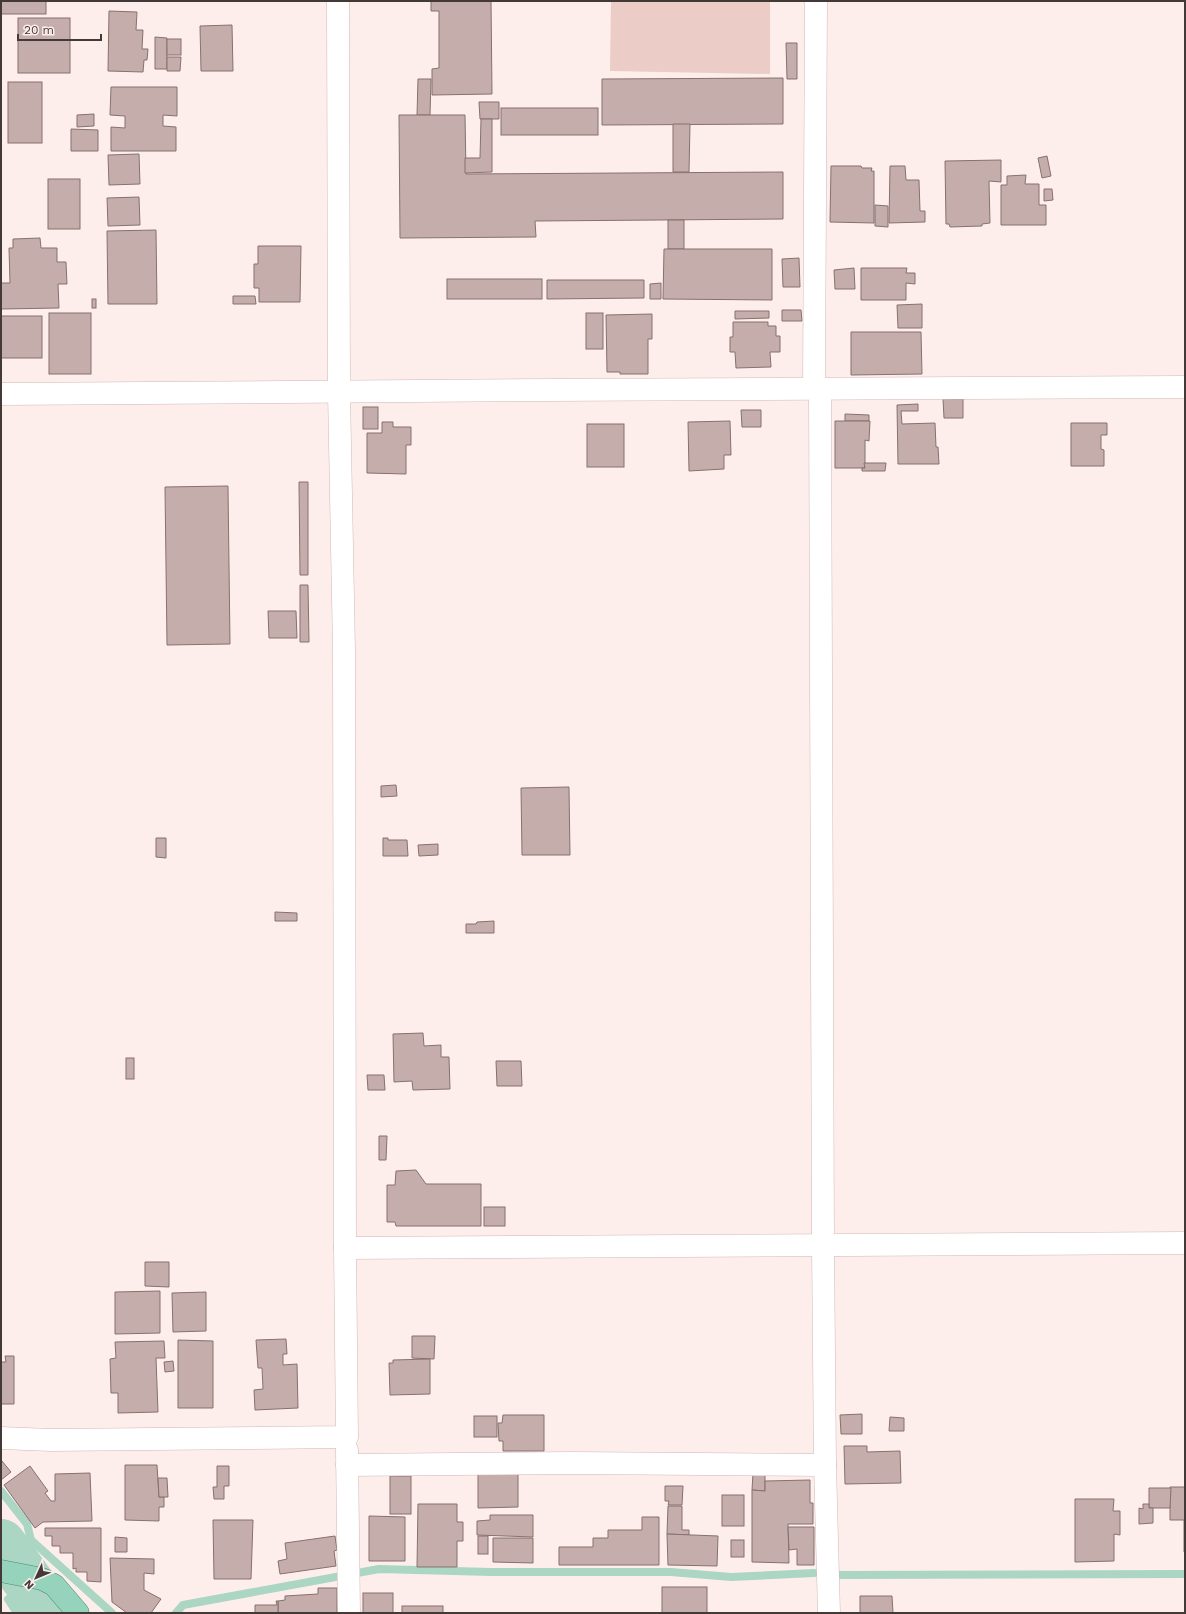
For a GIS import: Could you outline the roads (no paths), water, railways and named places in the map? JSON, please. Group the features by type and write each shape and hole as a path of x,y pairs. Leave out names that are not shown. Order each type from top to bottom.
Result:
{"main road":[{"path":"3,1571 42,1579 54,1585 78,1613"}],"street":[{"path":"338,1 339,392 344,650 345,1248 349,1613"},
{"path":"816,1 823,1245 825,1466 829,1613"},
{"path":"1,394 676,388 817,389 1185,387"},
{"path":"345,1248 1185,1243"},
{"path":"1,1438 51,1440 347,1437"},
{"path":"347,1465 581,1464 825,1466"}],"waterway":[{"path":"1,1491 27,1524 31,1540 112,1613"},
{"path":"1,1544 51,1613"},
{"path":"176,1613 183,1605 379,1569 491,1572 671,1572 731,1577 814,1573"},
{"path":"838,1575 1185,1574"},
{"path":"8,1599 17,1613"}]}
